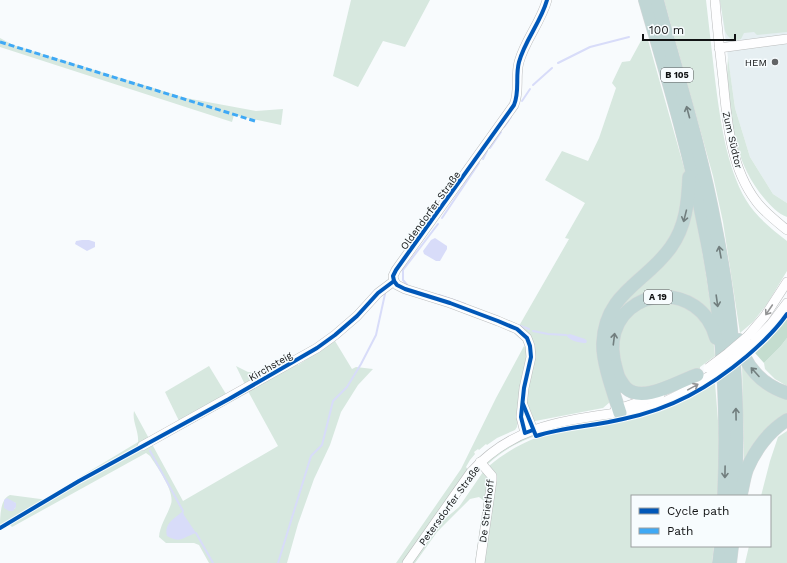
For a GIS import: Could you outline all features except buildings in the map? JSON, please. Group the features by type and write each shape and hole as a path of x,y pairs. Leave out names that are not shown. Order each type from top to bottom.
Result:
{"highway":[{"name":"B 105","path":"645,0 690,164 709,249"},
{"name":"B 105","path":"656,0 705,179 715,224 726,291 736,396 736,495"},
{"path":"621,411 603,354 603,342 608,319 620,297 660,261 672,247 679,234 685,218 688,203 690,164"},
{"name":"A 19","path":"709,249 718,311 723,363 726,444 724,495"},
{"path":"726,291 731,297 741,350 746,360 763,380 787,393"},
{"name":"A 19","path":"621,411 619,378 613,356 615,331 621,320 636,304 648,298 661,296 674,297 687,301 697,307 711,323 723,363"},
{"name":"A 19","path":"619,378 625,388 631,392 644,395 656,392 684,380 702,376"},
{"path":"741,495 747,470 753,457 770,434 787,420"},
{"path":"719,563 721,547"},
{"path":"730,563 732,547"}],"street":[{"name":"Oldendorfer Straße","path":"394,281 393,276 396,270 514,105 517,94 519,63 543,12 546,0"},
{"name":"Zum Südtor","path":"715,0 727,117 736,159 742,177 749,190 764,210 787,230"},
{"path":"719,48 787,39"},
{"name":"Zum Südtor","path":"776,221 787,224"},
{"path":"394,281 397,285 405,289 450,303 518,330 527,338 530,346 531,357 525,384 523,404 529,431"},
{"name":"Kirchsteig","path":"142,446 317,348 336,335 352,321 378,293 394,281"},
{"name":"Petersdorfer Straße","path":"702,376 730,362 749,340 787,282"},
{"name":"Petersdorfer Straße","path":"407,563 467,478 480,462 500,447 529,431 550,424 651,407 690,388 708,368 771,324 787,303"},
{"name":"De Striethoff","path":"480,462 492,476 480,563"}],"shaded area":[{"path":"351,0 430,0 405,47 383,41 358,87 333,76"},
{"path":"664,0 706,0 719,110 733,172 739,187 750,206 765,222 787,241 787,271 767,304 753,322 740,333 723,222 713,176"},
{"path":"720,0 787,0 787,203 773,194 750,157 735,108"},
{"path":"720,0 787,0 787,32 757,35 754,32 744,33 741,39 731,39 725,31"},
{"path":"0,38 13,45 186,98 256,111 283,109 281,125 234,115 232,122 0,47"},
{"path":"642,39 648,40 685,171 686,184 675,236 610,305 610,402 603,408 530,422 523,404 531,357 519,326 569,239 565,238 585,203 545,180 562,151 588,161 599,138 616,88 612,83 622,62 630,61"},
{"path":"728,57 735,108 750,157 773,194 787,203 787,217 777,212 753,183 738,150 729,113 727,75"},
{"path":"693,197 712,315 701,304 638,297 608,361 617,305 663,263"},
{"path":"668,299 694,309 713,337 715,356 700,367 700,370 642,392 623,380 616,350 623,323 641,306"},
{"path":"787,338 787,386 775,379 765,369 764,363"},
{"path":"335,341 352,369 356,367 373,369 358,385 341,412 330,445 314,479 298,524 287,563 209,563 199,545 194,543 166,543 159,537 162,524 172,499 168,486 161,473 150,456 146,453 12,527 8,523 0,528 2,504 4,501 4,508 15,509 16,503 4,500 10,495 48,500 79,481 80,477 138,442 134,411 183,501 278,446 236,366 248,372 257,372 292,355 298,365"},
{"path":"524,346 527,349 528,356 517,427 515,430 497,438 474,452 475,454 466,467 469,471 402,563 396,563 461,469 496,398"},
{"path":"742,364 787,396 787,416 744,465"},
{"path":"209,366 229,399 181,425 165,392"},
{"path":"709,383 709,387 715,383 720,446 718,495 631,495 631,547 714,547 712,563 481,563 489,466 507,452 547,434 611,422 561,429 530,438 501,453 488,464 487,462 504,448 534,433 569,425 637,414 696,390"},
{"path":"787,431 787,563 745,563 749,547 771,547 771,495 761,495 778,437"},
{"path":"483,472 489,477 478,563 475,563 484,501 479,497 470,499 437,532 415,563 411,563 440,523 459,507"}],"green space":[{"path":"787,318 787,338 764,363 755,353 768,341"}],"water":[{"path":"435,238 447,246 447,249 440,261 436,261 424,254 423,251 431,240"},
{"path":"82,240 95,242 95,247 87,251 75,244 76,241"},
{"path":"570,334 587,341 586,343 583,343 572,340 566,335"},
{"path":"7,498 16,503 16,507 13,511 9,511 4,508 4,500"},
{"path":"183,511 196,533 179,540 167,536 166,532 168,524"}],"waterway":[{"path":"558,63 590,47 629,37"},
{"path":"533,85 552,68"},
{"path":"522,101 530,89"},
{"path":"504,127 511,117"},
{"path":"490,148 501,132"},
{"path":"483,159 487,151"},
{"path":"442,218 479,163"},
{"path":"408,286 403,280 403,270 438,224"},
{"path":"278,563 311,456 322,445 333,401 347,387 376,335 385,294"},
{"path":"439,295 465,304"},
{"path":"518,325 529,329"},
{"path":"533,331 566,335"},
{"path":"150,451 183,511"},
{"path":"196,533 213,563"}],"marked path":[{"path":"0,42 255,121"}],"cycle path":[{"path":"533,430 525,433 521,417 524,388 531,357 530,346 527,338 517,329 498,321 450,303 405,289 397,285 393,276 514,105 517,94 517,73 519,62 547,0"},
{"path":"0,528 79,481 229,399 317,348 357,316 378,293 394,281"},
{"path":"523,404 536,436 641,415 689,396 718,378 763,342 787,314"}],"place":[{"name":"HEM","path":"775,62"}]}
